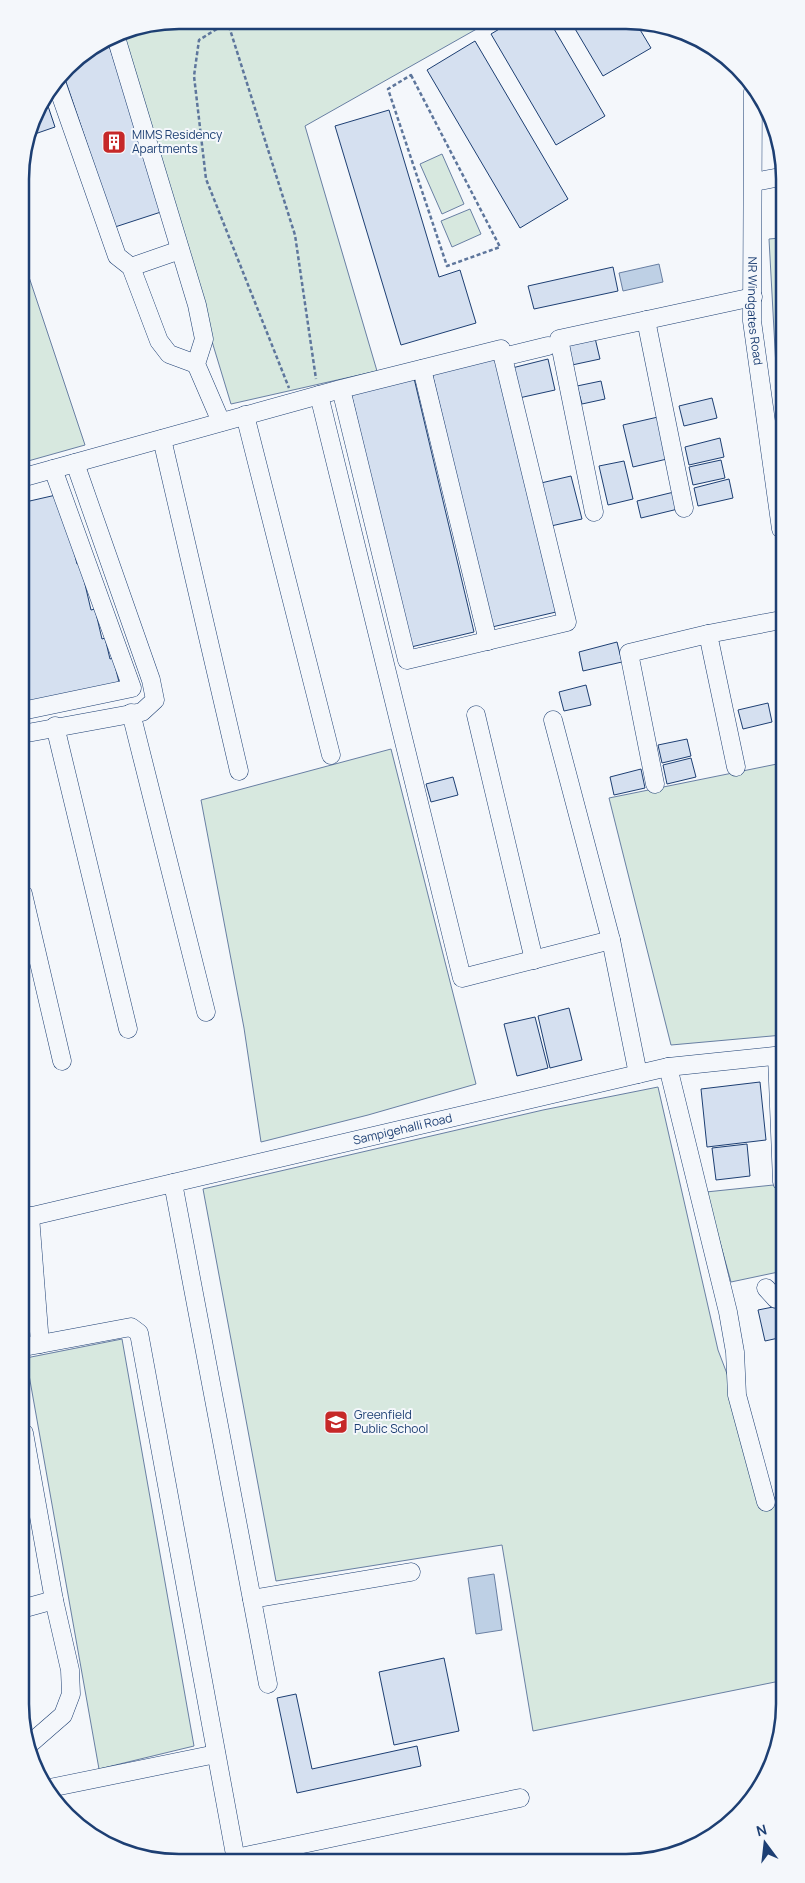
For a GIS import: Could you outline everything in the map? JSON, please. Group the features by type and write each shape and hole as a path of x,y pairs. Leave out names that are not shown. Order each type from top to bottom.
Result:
{"street":[{"path":"117,42 197,305 204,339 196,364 221,422"},
{"path":"59,89 117,256 131,267 159,341 169,354 196,364"},
{"name":"NR Windgates Road","path":"753,100 752,321 776,474"},
{"path":"754,182 776,178"},
{"path":"131,267 180,250"},
{"path":"594,512 558,340 752,297"},
{"path":"646,320 684,508"},
{"path":"503,357 548,346"},
{"path":"29,476 341,389 501,349 567,622 407,660 341,389"},
{"path":"422,368 488,641"},
{"path":"319,395 462,978 611,940"},
{"path":"245,415 330,755"},
{"path":"162,439 239,771"},
{"path":"29,732 55,726 142,712 155,700 151,680 75,463"},
{"path":"29,710 132,688 53,469"},
{"path":"655,784 629,653 708,634 776,621"},
{"path":"708,634 736,767"},
{"path":"131,713 206,1012"},
{"path":"476,715 534,960"},
{"path":"553,720 611,940 638,1074"},
{"path":"55,726 128,1029"},
{"path":"29,920 62,1061"},
{"name":"Sampigehalli Road","path":"29,1217 638,1074 668,1068 776,1055"},
{"path":"668,1068 728,1312 735,1352 737,1395 766,1502"},
{"path":"173,1183 268,1684"},
{"path":"29,1269 32,1346 131,1327 139,1333 235,1854"},
{"path":"766,1288 776,1299"},
{"path":"29,1461 54,1600 70,1670 71,1694 63,1715 34,1741"},
{"path":"252,1599 412,1572"},
{"path":"29,1607 54,1600"},
{"path":"54,1787 216,1754"},
{"path":"259,1854 520,1798"}],"path":[{"path":"215,29 199,40 194,76 206,179 295,402"},
{"path":"230,29 294,235 319,395"},
{"path":"412,75 500,247 447,266 388,90 412,75"}],"shaded area":[{"path":"168,29 477,29 305,126 377,371 231,404 120,40 140,34"},
{"path":"442,154 464,204 442,214 420,164"},
{"path":"470,209 481,234 452,247 441,221"},
{"path":"776,238 776,367 769,239"},
{"path":"29,277 85,445 29,461"},
{"path":"391,749 476,1084 368,1115 261,1142 244,1028 201,800"},
{"path":"776,764 776,1036 671,1045 609,798"},
{"path":"658,1087 718,1350 776,1503 776,1682 533,1731 502,1545 276,1581 203,1189 543,1110"},
{"path":"776,1185 776,1272 731,1282 706,1192"},
{"path":"122,1339 194,1746 99,1769 29,1375 29,1357"}],"water":[{"path":"659,264 663,282 623,291 619,273"},
{"path":"494,1574 502,1630 476,1634 468,1578"}],"building":[{"path":"499,29 554,29 605,116 556,145 491,34"},
{"path":"575,29 640,29 651,48 603,76"},
{"path":"475,41 568,199 520,228 427,70"},
{"name":"MIMS Residency Apartments","path":"109,46 164,211 115,227 66,81 87,60"},
{"path":"48,105 55,127 36,134"},
{"path":"389,110 439,277 460,270 476,323 401,345 335,126"},
{"path":"613,267 618,291 534,309 528,286"},
{"path":"595,338 600,359 572,365 567,345"},
{"path":"495,354 556,612 492,627 431,369"},
{"path":"548,359 555,390 519,398 512,368"},
{"path":"413,374 474,632 411,647 350,389"},
{"path":"601,381 605,399 582,404 577,386"},
{"path":"712,398 717,418 684,426 679,406"},
{"path":"658,417 667,459 633,467 623,425"},
{"path":"720,438 724,457 689,465 685,447"},
{"path":"721,460 725,478 693,485 689,467"},
{"path":"624,461 633,499 608,505 599,466"},
{"path":"571,476 582,519 551,526 541,483"},
{"path":"729,479 733,498 698,506 694,488"},
{"path":"674,492 678,509 641,518 637,501"},
{"path":"56,495 61,516 65,515 77,564 80,563 91,610 95,609 102,639 105,638 110,659 113,658 119,682 29,703 29,501"},
{"path":"617,642 622,662 583,671 579,652"},
{"path":"586,685 591,705 564,711 559,692"},
{"path":"768,703 772,722 743,729 738,710"},
{"path":"687,739 691,756 662,763 658,745"},
{"path":"691,758 696,777 667,784 663,765"},
{"path":"641,769 645,788 614,795 610,777"},
{"path":"453,777 458,795 431,802 426,784"},
{"path":"569,1008 582,1060 550,1068 538,1016"},
{"path":"535,1017 548,1068 517,1076 504,1024"},
{"path":"760,1082 766,1140 707,1147 701,1089"},
{"path":"747,1144 750,1176 716,1180 712,1148"},
{"path":"776,1306 776,1339 765,1341 758,1310"},
{"path":"444,1658 459,1731 394,1745 379,1672"},
{"path":"296,1694 312,1769 417,1746 421,1766 297,1793 277,1698"}],"place":[{"name":"MIMS Residency Apartments","path":"114,142"},
{"name":"Greenfield Public School","path":"336,1422"}]}
